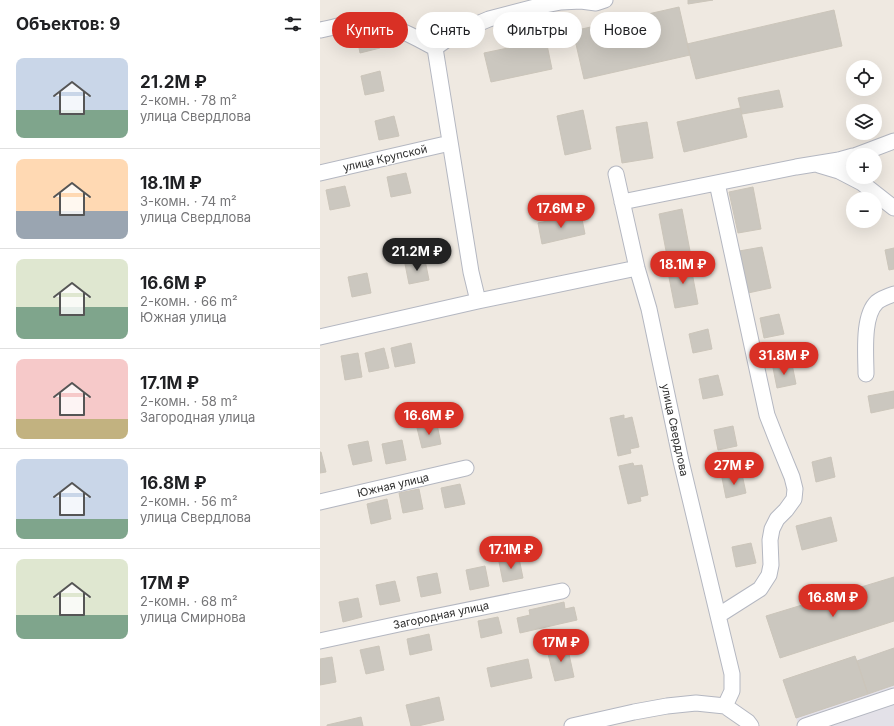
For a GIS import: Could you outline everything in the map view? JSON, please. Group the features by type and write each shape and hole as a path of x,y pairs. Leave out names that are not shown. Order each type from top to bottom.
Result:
{"street":[{"path":"485,21 535,7 561,2 600,2"},
{"path":"320,30 357,22 380,23 416,38"},
{"path":"435,48 471,272 478,301"},
{"path":"876,148 894,141"},
{"name":"улица Крупской","path":"320,173 450,143"},
{"path":"622,202 846,158"},
{"path":"817,164 839,171 862,184 894,208"},
{"name":"улица Свердлова","path":"616,174 636,268 649,309 681,461 732,674 732,691 725,706"},
{"path":"717,183 767,415 792,477 795,489 794,499 777,519 772,529 770,540 771,565 769,575 760,589 719,615"},
{"path":"320,337 478,301 636,268"},
{"path":"866,374 866,331 871,312 877,302 894,294"},
{"name":"Южная улица","path":"320,502 466,468"},
{"name":"Загородная улица","path":"320,641 562,591"},
{"path":"805,726 894,696"},
{"path":"572,726 631,719 667,706 696,703 725,706 748,722 751,726"}],"shaded area":[{"path":"894,648 894,726 799,726 783,680 855,656 857,660"}],"building":[{"path":"688,0 713,0 688,4"},
{"path":"679,7 690,55 584,79 577,48 582,48 582,29 590,27 590,48 661,48 661,12 657,12"},
{"path":"834,10 842,46 696,79 687,44"},
{"path":"359,48 380,48 360,53"},
{"path":"508,48 548,48 552,69 491,82 484,53"},
{"path":"380,71 384,91 365,95 361,76"},
{"path":"779,90 783,107 742,114 738,98"},
{"path":"740,108 747,137 684,152 677,122"},
{"path":"583,110 591,149 565,155 557,116"},
{"path":"394,116 399,136 379,140 375,121"},
{"path":"647,122 653,158 622,163 616,127"},
{"path":"406,173 411,193 391,197 387,177"},
{"path":"345,186 350,206 330,210 326,190"},
{"path":"753,187 761,229 738,233 729,192"},
{"path":"682,209 690,251 667,256 659,214"},
{"path":"581,214 585,234 542,244 538,223"},
{"path":"762,247 771,288 748,293 739,251"},
{"path":"894,248 894,269 889,270 885,250"},
{"path":"425,260 429,280 409,284 405,264"},
{"path":"690,262 698,304 675,308 667,267"},
{"path":"367,273 371,293 352,297 348,277"},
{"path":"779,314 784,334 764,338 760,318"},
{"path":"708,329 712,349 693,353 689,334"},
{"path":"411,343 415,363 395,367 391,348"},
{"path":"384,348 389,368 369,372 365,353"},
{"path":"358,353 362,377 345,380 341,356"},
{"path":"792,364 796,384 777,388 773,368"},
{"path":"718,375 723,395 703,399 699,379"},
{"path":"894,391 894,408 871,413 868,396"},
{"path":"624,415 624,419 632,417 639,447 630,449 631,453 618,456 610,418"},
{"path":"437,424 441,444 422,448 417,428"},
{"path":"733,426 737,446 718,450 714,430"},
{"path":"402,440 406,460 386,464 382,444"},
{"path":"368,441 372,461 353,465 348,445"},
{"path":"320,452 326,472 320,473"},
{"path":"831,457 835,477 816,482 812,462"},
{"path":"633,463 634,466 642,465 648,495 640,497 641,501 628,504 619,466"},
{"path":"742,474 746,493 726,498 722,478"},
{"path":"460,484 465,504 445,508 441,488"},
{"path":"419,489 423,509 403,513 399,493"},
{"path":"387,499 391,519 371,524 367,504"},
{"path":"831,517 837,541 802,550 796,526"},
{"path":"751,543 756,563 736,567 732,547"},
{"path":"519,558 523,578 503,582 499,562"},
{"path":"485,566 489,586 470,590 466,570"},
{"path":"437,573 441,593 421,597 417,577"},
{"path":"894,577 894,621 780,658 766,616"},
{"path":"395,581 400,601 380,605 376,585"},
{"path":"358,598 362,617 343,622 339,602"},
{"path":"564,602 565,609 574,607 577,620 520,633 517,618 530,615 529,610"},
{"path":"498,617 502,633 481,638 478,621"},
{"path":"429,634 432,650 410,655 407,639"},
{"path":"567,645 574,677 555,681 547,650"},
{"path":"379,646 384,670 366,674 360,650"},
{"path":"894,648 894,685 868,694 857,661"},
{"path":"855,656 868,694 796,718 783,680"},
{"path":"332,657 336,682 320,685 320,659"},
{"path":"528,659 532,678 491,687 487,668"},
{"path":"439,697 444,720 418,726 411,726 406,705"},
{"path":"361,717 363,726 327,726 327,725"}]}
